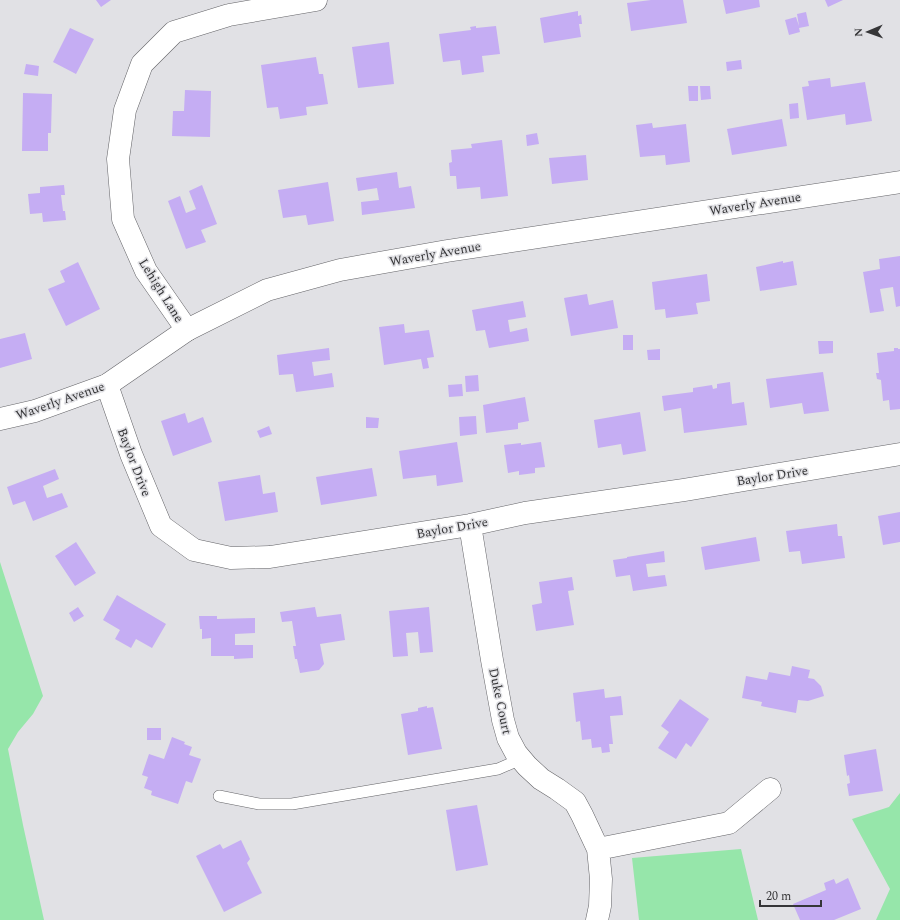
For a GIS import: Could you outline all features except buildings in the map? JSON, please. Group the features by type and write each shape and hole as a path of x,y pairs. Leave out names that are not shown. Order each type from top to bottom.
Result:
{"street":[{"name":"Lehigh Lane","path":"187,330 146,271 123,219 118,159 125,110 142,64 174,32 229,15 316,0"},
{"name":"Waverly Avenue","path":"0,419 35,411 107,385 187,330 267,290 340,270 447,251 900,182"},
{"name":"Baylor Drive","path":"107,385 131,454 161,526 194,550 231,558 270,557 470,525 525,513 706,486 900,454"},
{"name":"Duke Court","path":"470,525 503,720 508,738 521,759 541,779 574,802 582,815 598,850 601,879 600,906 597,920"},
{"path":"598,850 729,823 770,789"}],"lane":[{"path":"219,796 260,804 292,804 498,770 521,759"}],"green space":[{"path":"0,562 43,696 33,714 18,732 8,749 44,920 0,920"},
{"path":"900,793 900,920 876,920 890,889 852,819 889,807"},
{"path":"741,849 758,920 639,920 632,858"}]}
